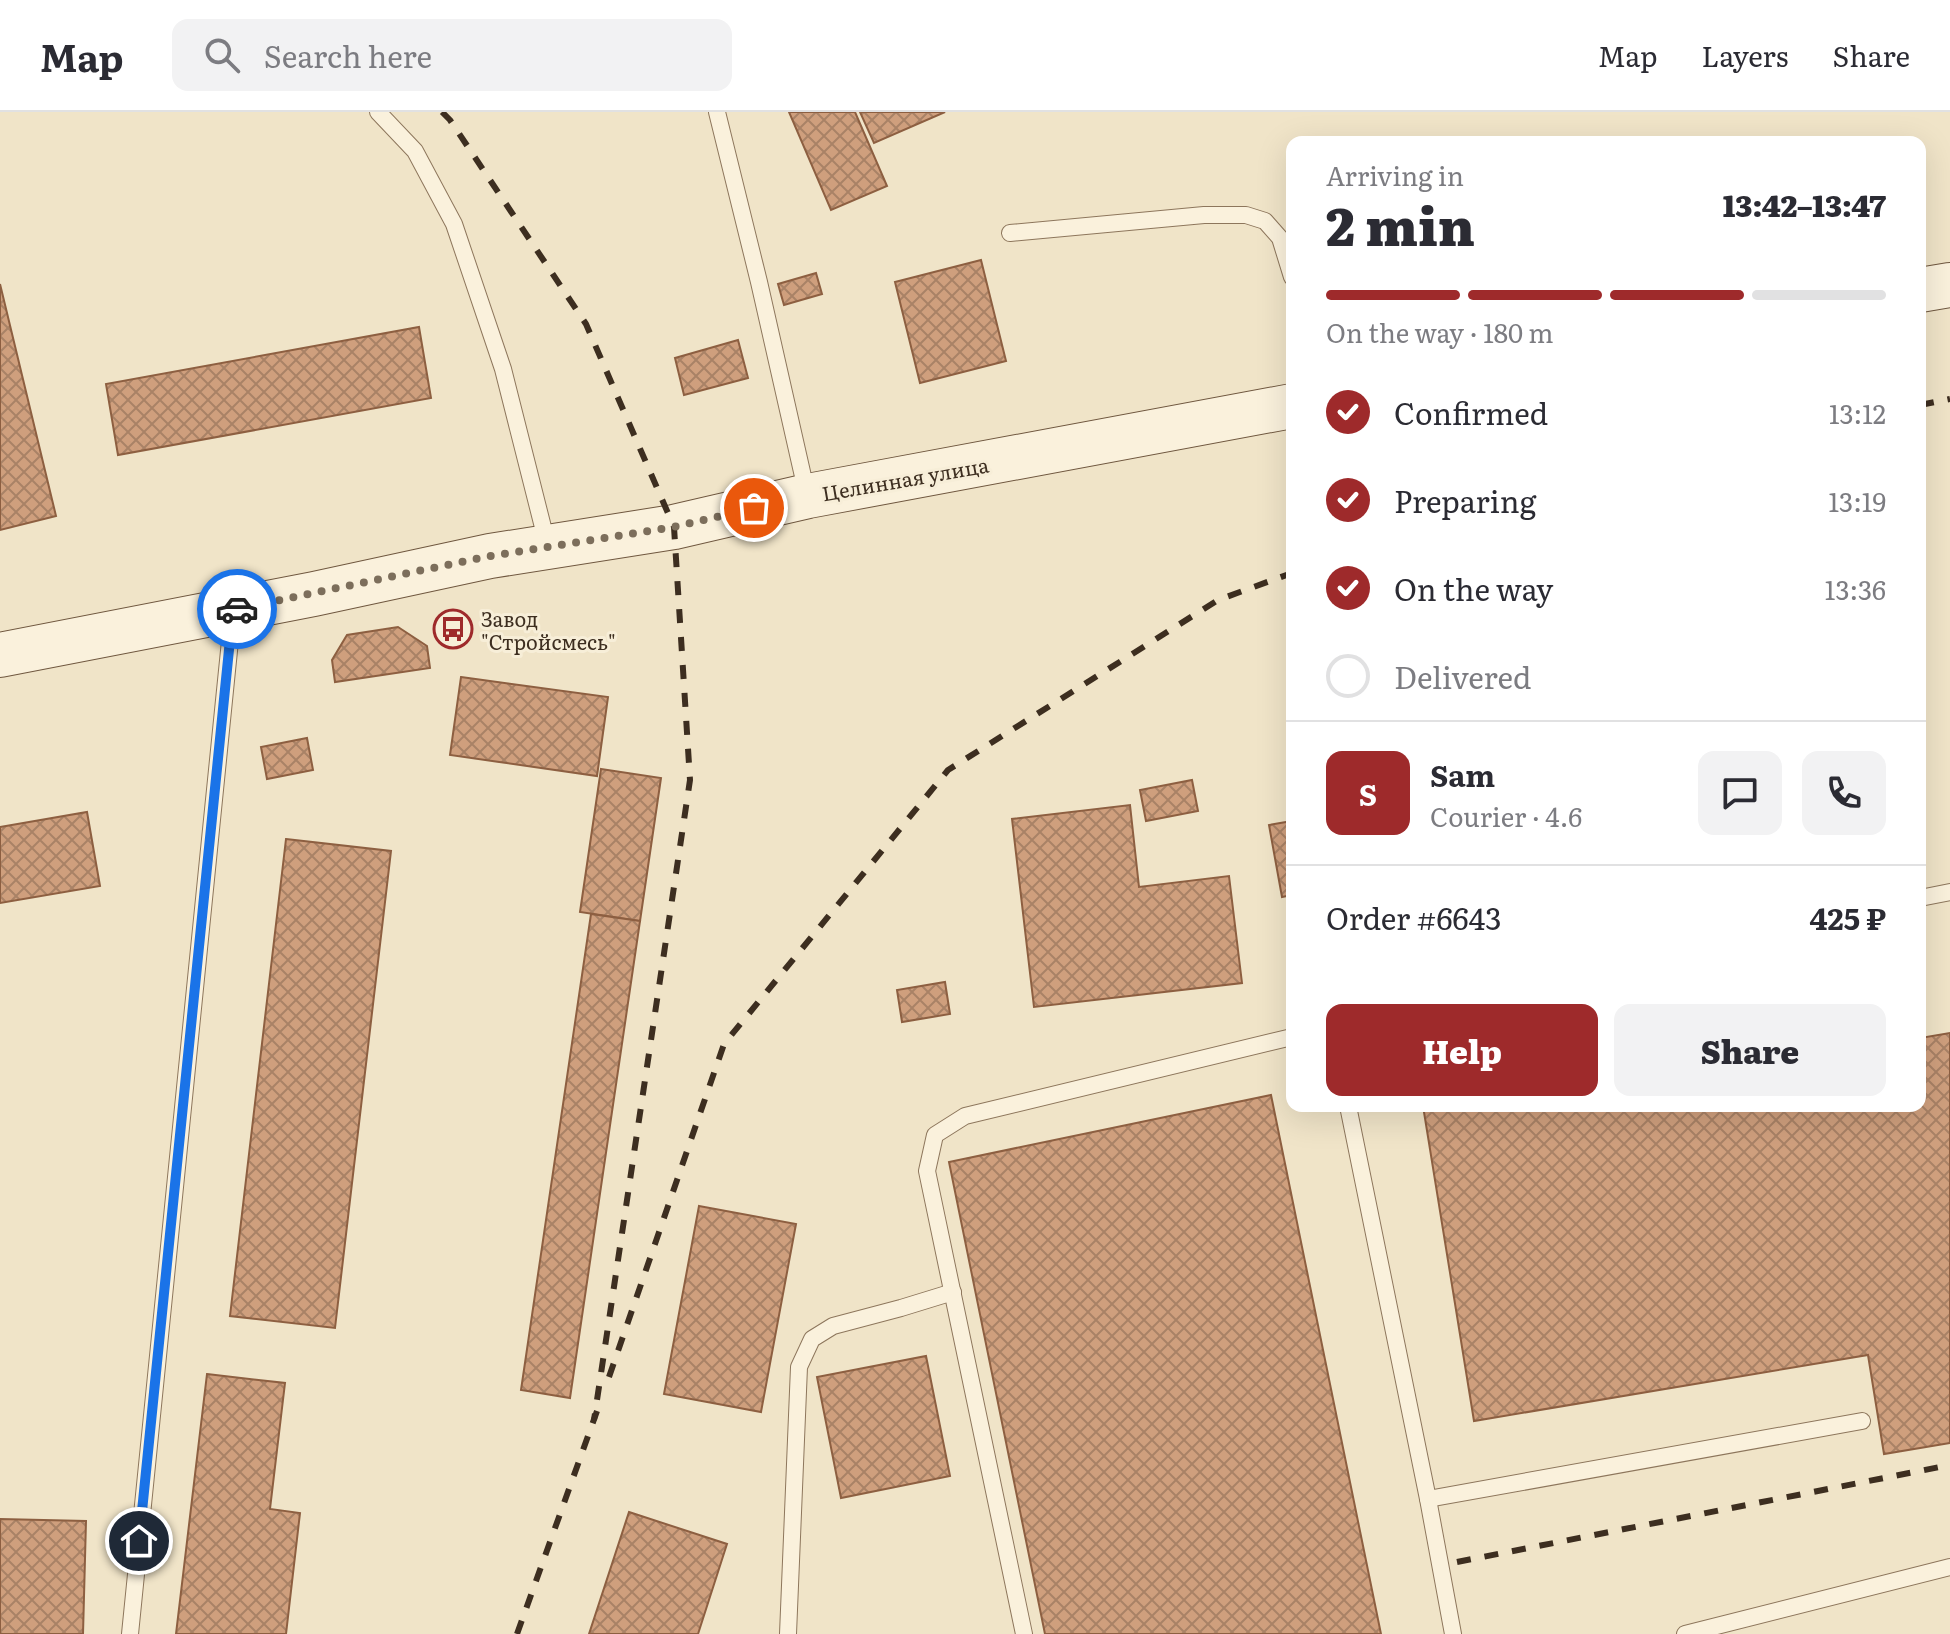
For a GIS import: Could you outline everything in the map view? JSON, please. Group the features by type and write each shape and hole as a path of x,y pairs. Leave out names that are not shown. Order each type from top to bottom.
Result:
{"street":[{"path":"1926,289 1950,285"},
{"name":"Целинная улица","path":"0,655 490,556 674,527 808,496 1286,407"}],"lane":[{"path":"378,112 415,151 454,224 503,369 548,548"},
{"path":"717,112 808,496"},
{"path":"1010,233 1204,215 1246,215 1265,221 1280,238 1286,258"},
{"path":"130,1634 233,610"},
{"path":"1926,897 1950,892"},
{"path":"1024,1634 927,1171 935,1135 965,1116 1286,1038"},
{"path":"1349,1112 1453,1634"},
{"path":"788,1634 799,1367 812,1339 833,1326 953,1292"},
{"path":"1428,1499 1862,1421"},
{"path":"1685,1634 1950,1567"}],"building":[{"path":"789,112 855,112 887,186 831,210"},
{"path":"860,112 945,112 874,143"},
{"path":"981,260 1006,361 920,383 895,282"},
{"path":"816,273 822,294 784,305 778,284"},
{"path":"0,284 56,516 0,530"},
{"path":"419,327 431,398 118,455 106,384"},
{"path":"738,340 748,378 684,395 675,358"},
{"path":"398,627 427,646 430,668 335,682 332,660 347,635"},
{"path":"461,677 608,697 597,776 450,755"},
{"path":"307,738 313,770 267,779 261,747"},
{"path":"601,769 661,778 640,921 580,912"},
{"path":"1192,780 1198,811 1146,821 1140,790"},
{"path":"1130,805 1139,887 1229,876 1242,983 1034,1007 1012,819"},
{"path":"87,812 100,886 0,903 0,827"},
{"path":"1286,822 1286,896 1282,897 1269,825"},
{"path":"286,839 391,851 335,1328 230,1316"},
{"path":"591,914 640,921 570,1398 521,1390"},
{"path":"945,982 950,1014 902,1022 897,990"},
{"path":"1950,1033 1950,1443 1884,1454 1868,1355 1474,1421 1424,1112 1926,1112 1926,1037"},
{"path":"1271,1095 1381,1634 1045,1634 949,1162"},
{"path":"699,1206 796,1224 761,1412 664,1394"},
{"path":"926,1356 950,1476 841,1498 817,1377"},
{"path":"207,1374 285,1383 270,1509 300,1513 286,1634 176,1634"},
{"path":"629,1512 727,1544 698,1634 589,1634"},
{"path":"0,1519 86,1521 83,1634 0,1634"}],"railway":[{"path":"442,112 586,324 674,527 690,780 594,1420"},
{"path":"1926,404 1950,399"},
{"path":"609,1377 724,1044 948,770 1218,600 1286,575"},
{"path":"517,1634 597,1411"},
{"path":"1457,1562 1950,1465"}],"way so far":[{"path":"237,609 490,556 674,527 754,508"}],"place":[{"name":"Завод \"Стройсмесь\"","path":"453,629"}],"route":[{"path":"139,1541 233,610 237,609"}]}
